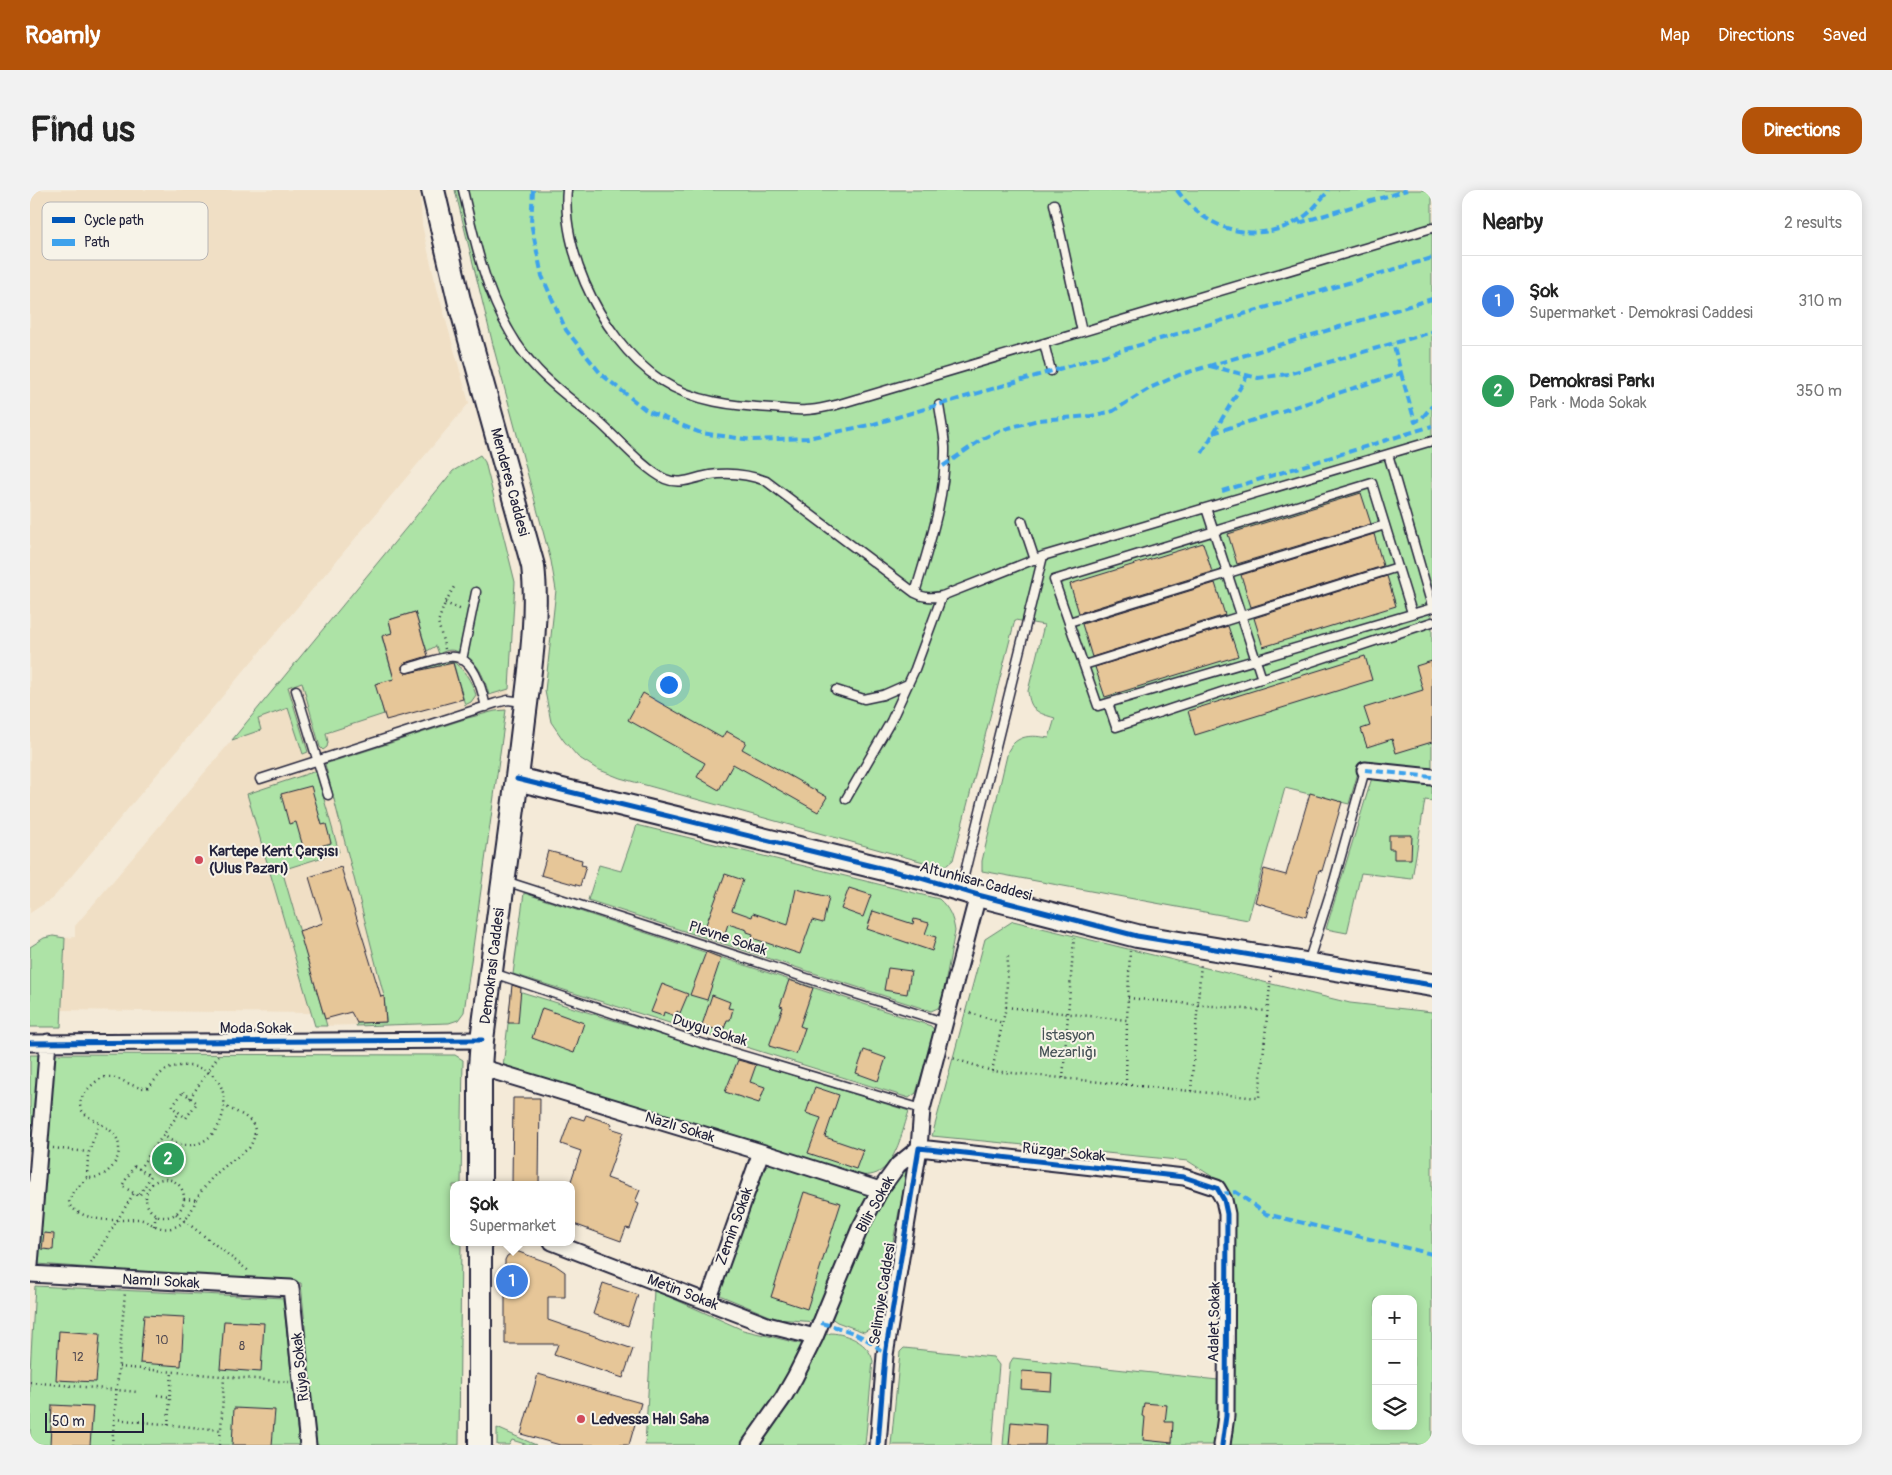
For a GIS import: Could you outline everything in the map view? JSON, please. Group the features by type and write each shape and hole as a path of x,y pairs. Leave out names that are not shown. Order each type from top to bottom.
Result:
{"main road":[{"name":"Menderes Caddesi","path":"433,190 459,300 533,566 536,587 517,779"},
{"name":"Altunhisar Caddesi","path":"517,779 921,878 969,893 1131,934 1432,985"},
{"name":"Demokrasi Caddesi","path":"480,1181 480,1067 482,1040 517,779"},
{"path":"480,1246 480,1445"}],"street":[{"path":"1365,770 1432,777"},
{"path":"918,1148 922,1109 950,1007 969,893"},
{"name":"Moda Sokak","path":"30,1043 229,1040 482,1040"},
{"path":"30,1265 48,1042"},
{"name":"Nazlı Sokak","path":"480,1067 880,1190"},
{"name":"Rüzgar Sokak","path":"918,1148 1184,1178 1218,1188 1224,1200"},
{"name":"Bilir Sokak","path":"750,1445 783,1398 815,1337 860,1228 880,1190 898,1165 918,1148"},
{"name":"Selimiye Caddesi","path":"878,1445 886,1355 918,1148"},
{"name":"Zemin Sokak","path":"708,1301 761,1152"},
{"name":"Adalet Sokak","path":"1222,1445 1226,1416 1227,1214 1224,1200"},
{"name":"Metin Sokak","path":"563,1246 767,1325 815,1337"},
{"name":"Namlı Sokak","path":"30,1274 291,1288"},
{"name":"Rüya Sokak","path":"291,1288 308,1445"}],"lane":[{"path":"463,190 487,282 501,314 517,342 537,369 567,397 599,422 649,468 665,479 677,482 709,475 731,473 747,474 766,481 915,593 923,597 942,596 1044,556 1432,441"},
{"path":"567,190 566,198 575,256 594,305 615,335 637,359 662,381 697,397 734,406 806,410 836,405 1432,228"},
{"path":"1054,204 1082,332"},
{"path":"1044,343 1051,371"},
{"path":"915,593 935,527 940,500 945,447 939,405"},
{"path":"1388,454 1432,607 1412,613 1255,659 1098,706 1054,580 1372,483 1412,613"},
{"path":"1206,508 1262,679"},
{"path":"1022,521 1035,560"},
{"path":"1069,622 1385,524"},
{"path":"969,893 1044,556"},
{"path":"1084,664 1398,568"},
{"path":"462,660 476,592"},
{"path":"846,799 891,721 908,684 942,596"},
{"path":"1108,703 1116,727 1432,622"},
{"path":"408,668 448,657 462,660 468,665 479,682 486,707"},
{"path":"836,690 864,699 883,695 908,684"},
{"path":"296,690 328,795"},
{"path":"260,779 508,700 526,702"},
{"path":"1308,964 1334,881 1365,770"},
{"name":"Plevne Sokak","path":"503,880 946,1023"},
{"name":"Duygu Sokak","path":"491,972 698,1042 922,1109"}],"path":[{"path":"448,657 438,622 445,603 454,587"},
{"path":"445,603 472,614"},
{"path":"1064,1078 1075,920"},
{"path":"1126,1085 1131,934"},
{"path":"1191,1091 1203,947"},
{"path":"992,1071 1006,1007 1008,955"},
{"path":"937,1054 992,1071 1259,1098 1273,958"},
{"path":"1128,998 1268,1012"},
{"path":"950,1007 1003,1023"},
{"path":"1006,1007 1127,1020"},
{"path":"190,1098 229,1040"},
{"path":"87,1178 105,1174 114,1165 119,1151 118,1137 114,1132 85,1114 81,1108 80,1102 90,1086 104,1077 113,1077 141,1089 147,1088 164,1070 173,1067 189,1066 201,1068 216,1078 224,1097 224,1106 221,1121 216,1130 195,1144 180,1144 163,1135"},
{"path":"183,1092 190,1098 197,1102 186,1118 172,1108 183,1092"},
{"path":"100,1123 88,1152 87,1178 70,1198 70,1206 96,1219 138,1218 154,1227 170,1228 184,1221 211,1178 249,1148 255,1136 252,1122 224,1106"},
{"path":"139,1169 179,1113"},
{"path":"39,1147 88,1152"},
{"path":"139,1169 134,1166 122,1186 139,1196 147,1186 158,1180 171,1180 181,1187 184,1199 183,1205 176,1214 169,1217 156,1215 147,1206 146,1193 147,1186 151,1176 139,1169"},
{"path":"82,1278 134,1192"},
{"path":"184,1199 196,1200"},
{"path":"176,1214 269,1286"},
{"path":"154,1227 156,1215"},
{"path":"112,1445 126,1280"},
{"path":"118,1367 302,1384"},
{"path":"168,1425 172,1372"},
{"path":"219,1445 224,1377"},
{"path":"30,1382 138,1392"},
{"path":"156,1395 170,1397"},
{"path":"114,1419 221,1430"}],"shaded area":[{"path":"30,190 420,190 422,225 435,281 469,403 53,898 30,913"},
{"path":"480,455 485,462 515,582 509,689 464,1012 458,1020 449,1023 315,1026 311,1013 62,1010 65,938 75,937 75,926 232,740 453,471"}],"green space":[{"path":"455,190 1432,190 1432,801 1425,800 1412,879 1361,873 1347,933 1326,929 1374,771 1359,769 1349,804 1285,788 1248,920 982,871 982,861 1008,751 1016,741 1026,737 1049,738 1055,718 1040,713 1033,707 1028,691 1044,625 1015,620 953,860 947,865 938,866 620,778 597,769 578,757 551,722 545,691 556,590 551,561 495,353"},
{"path":"480,455 485,462 515,582 509,689 489,695 480,671 467,657 452,650 439,654 436,646 427,651 415,612 389,620 392,633 382,637 393,676 451,660 467,675 472,684 476,695 471,702 465,705 453,662 376,684 384,714 326,733 328,742 327,747 323,750 320,747 302,682 288,687 308,752 303,754 288,708 258,719 261,730 232,740 453,471"},
{"path":"506,710 464,1012 458,1020 449,1023 356,1026 357,1023 386,1022 384,996 325,764 468,718"},
{"path":"316,771 339,852 282,870 327,1026 315,1026 247,794"},
{"path":"637,825 939,899 950,913 955,931 942,1000 938,1008 931,1011 588,900 599,865 621,871"},
{"path":"524,893 931,1026 935,1031 916,1093 909,1098 513,974"},
{"name":"İstasyon Mezarlığı","path":"1013,921 1350,1003 1432,1012 1432,1445 1226,1445 1225,1188 1213,1177 1188,1161 932,1136 985,939"},
{"path":"53,936 65,938 61,1027 30,1027 30,947 44,938"},
{"path":"512,989 909,1111 898,1145 889,1162 877,1173 867,1175 849,1174 503,1067"},
{"path":"55,1054 455,1055 463,1060 461,1181 450,1181 450,1246 461,1246 459,1445 316,1445 301,1283 37,1264"},
{"path":"30,1055 39,1055 30,1151"},
{"path":"771,1163 872,1194 854,1222 816,1322 777,1319 717,1294 757,1182 766,1166"},
{"path":"909,1163 877,1319 874,1326 864,1332 837,1322 830,1317 875,1212 889,1188"},
{"path":"35,1286 283,1298 299,1445 30,1445 30,1371"},
{"path":"654,1290 743,1330 802,1344 783,1384 743,1445 645,1445"},
{"path":"831,1333 844,1335 862,1344 871,1355 873,1361 865,1445 757,1445 821,1336"},
{"path":"904,1348 993,1357 999,1365 992,1445 891,1445 900,1352"},
{"path":"1013,1358 1218,1380 1220,1385 1218,1445 1003,1445 1010,1363"},
{"path":"497,1428 536,1445 528,1445 512,1440 509,1445 497,1445"}],"building":[{"path":"1361,493 1371,524 1237,564 1228,534"},
{"path":"1374,534 1383,566 1251,607 1241,575"},
{"path":"1203,543 1212,572 1079,613 1070,584"},
{"path":"1387,576 1396,606 1263,647 1254,618"},
{"path":"1215,583 1225,615 1092,657 1082,624"},
{"path":"415,612 428,656 405,663 402,666 402,670 408,673 453,663 463,699 386,720 375,684 394,679 382,636 392,633 389,620"},
{"path":"1228,626 1238,656 1105,697 1095,667"},
{"path":"1365,656 1372,680 1195,735 1188,711"},
{"path":"1432,661 1432,742 1396,753 1392,739 1367,747 1361,729 1370,726 1364,708 1423,690 1416,666"},
{"path":"643,693 722,738 726,731 746,742 742,749 827,797 818,812 733,764 719,790 697,777 705,763 628,720"},
{"path":"311,786 322,825 326,824 331,843 317,847 319,850 305,854 296,822 289,824 281,794"},
{"path":"1310,793 1342,802 1322,871 1319,870 1306,917 1255,902 1264,869 1286,875"},
{"path":"1389,835 1412,835 1411,859 1394,859 1394,849 1389,849"},
{"path":"548,851 582,860 581,865 586,866 580,886 541,875"},
{"path":"341,867 381,997 384,996 386,1022 357,1023 351,1012 325,1019 299,931 323,923 309,877"},
{"path":"725,874 743,880 732,910 752,917 753,913 788,925 796,889 829,897 823,923 812,920 800,954 752,938 753,934 747,932 747,930 728,924 725,933 718,930 716,934 704,930"},
{"path":"849,888 871,895 863,917 841,909"},
{"path":"873,911 913,924 914,919 929,923 925,934 936,937 932,951 867,929"},
{"path":"706,952 721,958 707,1000 690,995"},
{"path":"888,968 911,971 907,994 884,990"},
{"path":"789,980 813,988 800,1026 805,1028 796,1054 769,1046 783,1007 780,1006"},
{"path":"662,984 688,994 680,1013 677,1011 675,1016 664,1012 663,1016 651,1012"},
{"path":"512,985 521,988 518,1023 508,1023"},
{"path":"712,995 730,1002 728,1008 733,1009 730,1020 727,1020 723,1032 702,1025"},
{"path":"542,1008 584,1023 574,1053 532,1038"},
{"path":"864,1050 886,1058 878,1081 856,1073"},
{"path":"738,1060 756,1065 750,1082 765,1087 759,1103 725,1092"},
{"path":"815,1087 839,1095 825,1137 863,1150 856,1169 808,1153 821,1118 806,1113"},
{"path":"513,1098 540,1098 539,1181 512,1181"},
{"path":"586,1115 612,1124 610,1128 623,1132 607,1178 640,1190 635,1202 639,1204 630,1229 626,1228 621,1241 575,1224 575,1181 571,1181 581,1151 561,1144 571,1116 584,1120"},
{"path":"804,1192 841,1203 807,1309 771,1297"},
{"path":"44,1233 54,1234 53,1250 42,1249"},
{"path":"516,1251 555,1265 565,1272 565,1297 548,1297 548,1320 633,1349 623,1378 554,1355 558,1344 505,1344 505,1260 507,1256"},
{"path":"603,1283 638,1295 628,1326 593,1314"},
{"path":"144,1315 184,1317 181,1366 140,1363"},
{"path":"224,1321 264,1323 261,1372 220,1369"},
{"path":"59,1331 100,1334 96,1382 56,1380"},
{"path":"1022,1371 1052,1373 1051,1391 1021,1389"},
{"name":"Ledvessa Halı Saha","path":"538,1374 641,1403 629,1445 560,1445 521,1434"},
{"path":"1144,1403 1167,1405 1165,1422 1173,1422 1172,1443 1143,1440 1145,1417 1142,1416"},
{"path":"52,1405 93,1407 90,1445 50,1445"},
{"path":"234,1408 275,1410 272,1445 232,1445"},
{"path":"1011,1422 1046,1425 1045,1445 1009,1445"}],"marked path":[{"path":"533,190 531,223 542,276 566,330 601,374 647,411 701,433 752,440 808,438 874,424 1432,258"},
{"path":"1177,190 1203,216 1219,225 1235,230 1253,232 1271,231 1288,226 1305,216 1328,190"},
{"path":"1299,223 1407,190"},
{"path":"943,466 984,438 1001,430 1038,420 1091,416 1113,411 1150,388 1179,375 1432,299"},
{"path":"1210,366 1258,378 1288,374 1432,332"},
{"path":"1213,433 1401,373 1393,343"},
{"path":"1401,373 1415,422 1422,418 1432,406"},
{"path":"1202,453 1247,376"},
{"path":"1222,491 1432,426"},
{"path":"1365,770 1432,777"},
{"path":"1221,1194 1236,1192 1266,1214 1432,1254"},
{"path":"821,1323 864,1338 879,1348 885,1355"}],"cycle path":[{"path":"517,779 921,878 978,895 1137,936 1432,985"},
{"path":"30,1043 482,1040"},
{"path":"878,1445 885,1355 919,1148 1184,1177 1217,1188 1224,1200 1227,1214 1226,1416 1222,1445"}],"place":[{"name":"Kartepe Kent Çarşısı (Ulus Pazarı)","path":"199,860"},
{"name":"Demokrasi Parkı","path":"168,1159"},
{"name":"Şok","path":"512,1281"},
{"name":"Ledvessa Halı Saha","path":"581,1419"}]}
